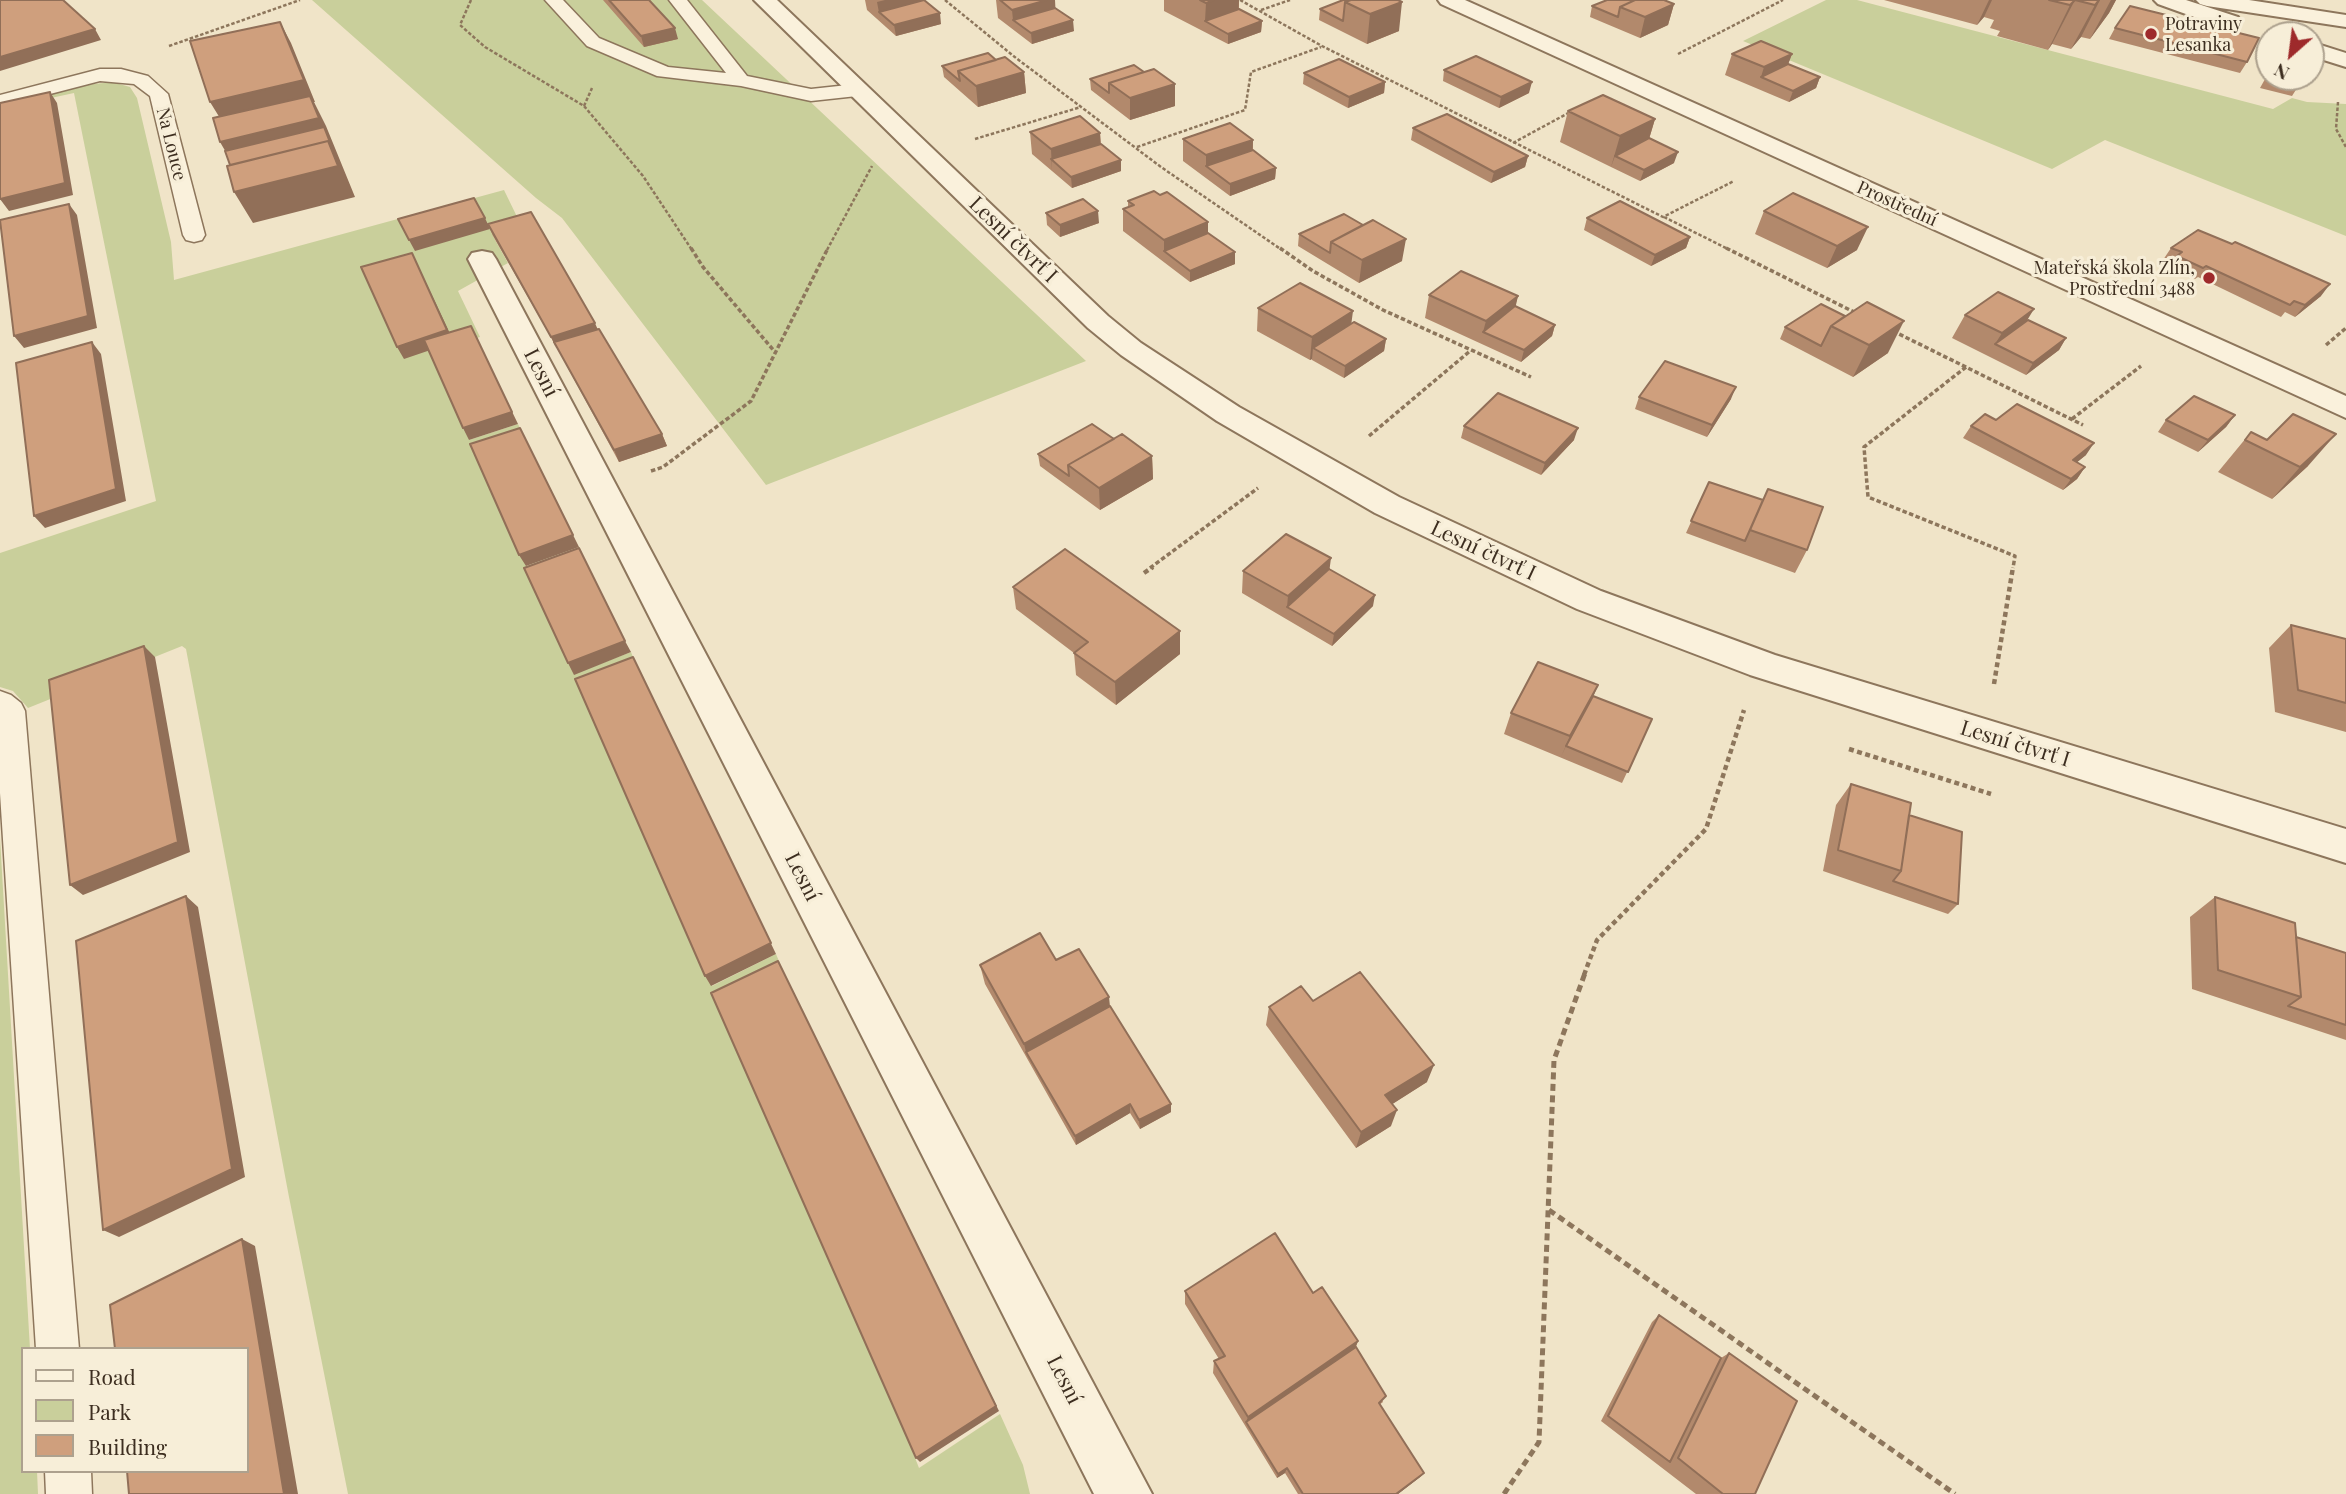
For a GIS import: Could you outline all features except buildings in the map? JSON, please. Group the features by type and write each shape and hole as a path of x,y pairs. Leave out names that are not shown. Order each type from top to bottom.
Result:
{"street":[{"name":"Lesní čtvrť I","path":"765,0 1098,322 1131,349 1228,414 1387,505 1590,600 1763,665 2346,846"},
{"name":"Prostřední","path":"1447,0 2346,408"},
{"path":"2165,0 2244,26"},
{"path":"2207,0 2346,21"},
{"path":"2325,53 2346,60"},
{"name":"Lesní","path":"482,259 1124,1494"}],"lane":[{"path":"554,0 593,42 664,72 741,80 811,95 857,90"},
{"path":"678,0 741,80"},
{"name":"Na Louce","path":"0,101 100,75 121,75 141,80 159,94 194,234"},
{"path":"0,703 10,711 58,1347"},
{"path":"68,1473 69,1494"}],"path":[{"path":"160,49 300,0"},
{"path":"471,0 460,25 485,47 584,106 643,176 703,267 775,352"},
{"path":"945,0 1137,148 1313,271 1383,310 1531,377"},
{"path":"1240,0 1322,46 1513,143 1857,313"},
{"path":"1261,10 1290,0"},
{"path":"1673,57 1783,0"},
{"path":"1137,148 1245,110 1251,72 1322,46"},
{"path":"1513,143 1626,81"},
{"path":"2339,97 2336,129 2346,147"},
{"path":"924,155 1082,107"},
{"path":"2336,129 2346,132"},
{"path":"600,488 663,467 751,401 882,146 898,130"},
{"path":"1663,217 1787,154"},
{"path":"1881,325 2083,425"},
{"path":"2072,419 2183,334"},
{"path":"1364,439 1470,351"},
{"path":"1966,367 1864,447 1868,497 2015,556 1986,736"},
{"path":"1144,573 1300,457"},
{"path":"1504,1494 1539,1442 1554,1060 1597,940 1706,829 1737,731"},
{"path":"1549,1210 1955,1494"}],"green space":[{"path":"312,0 702,0 1086,361 766,485 562,218"},
{"path":"1826,0 1857,0 2273,109 2292,98 2307,102 2346,104 2346,236 2105,140 2052,169 1743,41"},
{"path":"112,82 130,87 137,98 171,242 174,280 504,190 522,227 493,236 508,263 458,291 480,337 456,344 469,440 518,424 526,440 526,566 579,547 585,560 566,654 574,674 631,652 638,669 582,690 712,986 776,954 783,971 896,1409 919,1468 1000,1414 1023,1465 1030,1494 348,1494 186,649 182,646 28,708 13,691 0,687 0,553 156,501 74,93 0,109 85,85"},
{"path":"0,838 30,1347 21,1347 21,1473 37,1473 38,1494 0,1494"}],"place":[{"name":"Potraviny Lesanka","path":"2151,34"},
{"name":"Mateřská škola Zlín, Prostřední 3488","path":"2209,278"}]}
